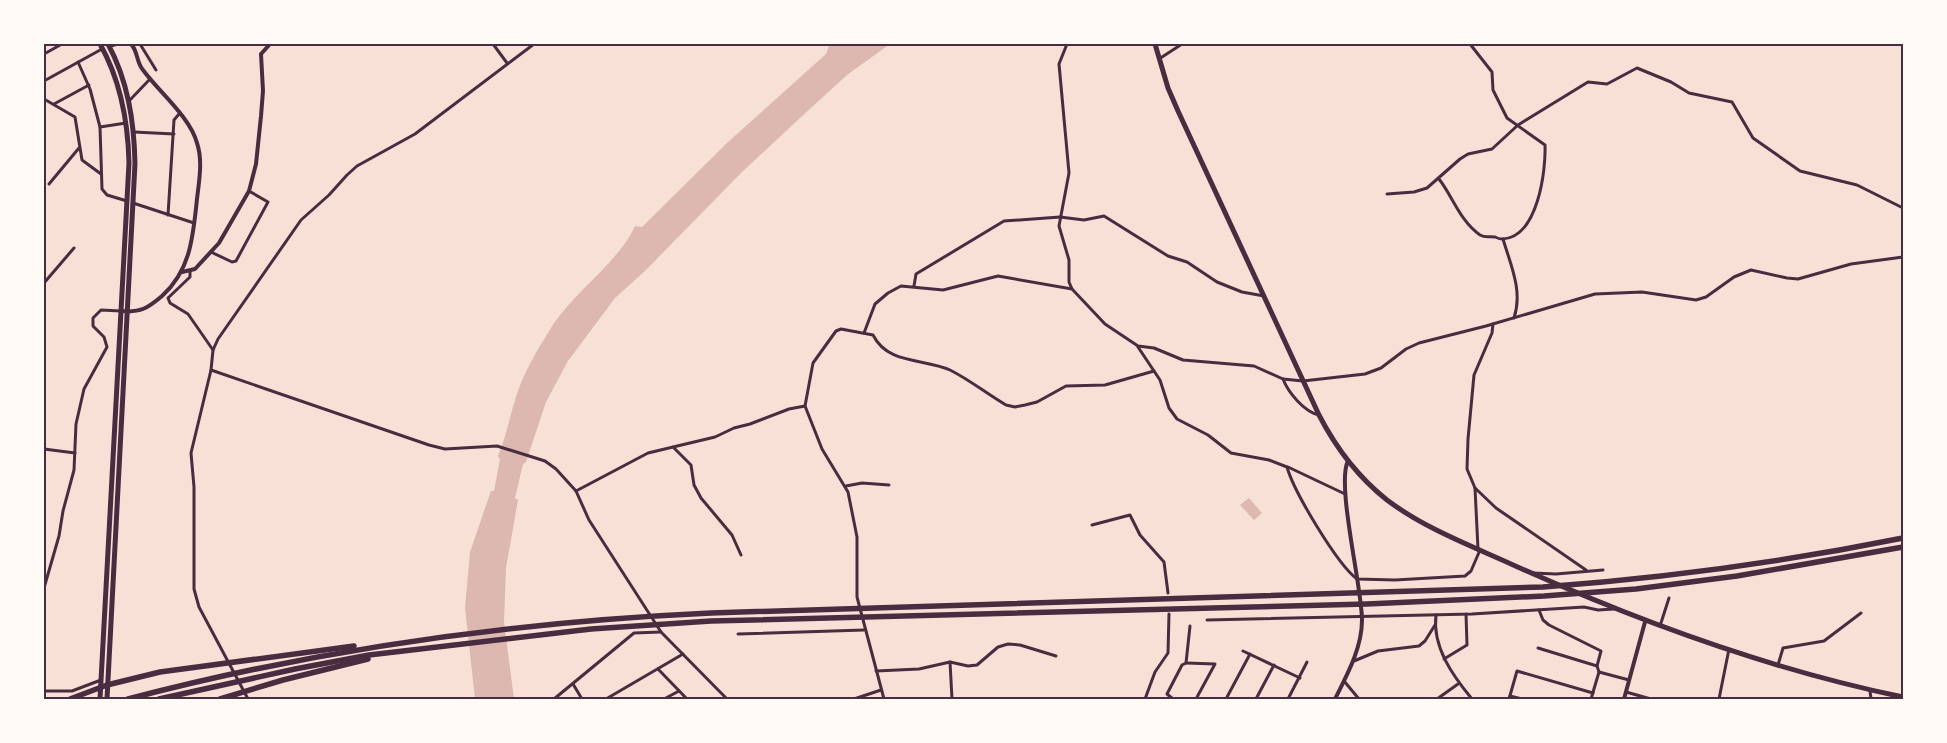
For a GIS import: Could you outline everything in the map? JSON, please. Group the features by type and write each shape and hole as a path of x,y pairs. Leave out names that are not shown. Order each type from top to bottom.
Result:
{"highway":[{"path":"70,699 107,685 180,668 549,624 667,615 1543,588 1645,579 1736,568 1903,538"},
{"path":"159,699 294,668 432,646 550,632 667,623 1544,596 1636,589 1737,576 1903,547"},
{"path":"128,699 300,660 430,638"},
{"path":"220,699 314,672 432,646"}],"main road":[{"path":"1155,44 1158,59 1178,112 1319,415 1348,461 1377,490 1400,509 1479,549 1532,574 1645,622 1844,685 1903,698"},
{"path":"107,697 134,132 125,85 109,45"},
{"path":"102,46 118,84 126,123 130,202"},
{"path":"100,698 125,311"}],"street":[{"path":"44,54 55,46 62,44"},
{"path":"44,81 102,46 116,44"},
{"path":"44,588 59,536 75,453 76,424 84,389 107,347 104,337 94,328 93,318 101,310 125,311 147,309 172,287 182,272 191,249 195,223 200,152 193,132 139,66 135,49 131,44"},
{"path":"140,44 156,70"},
{"path":"213,350 188,314 170,303 168,298 190,277 190,272 212,252 228,230 249,191 256,164 261,116 263,91 261,54 270,44"},
{"path":"492,44 507,63"},
{"path":"248,699 198,607 194,589 194,487 191,453 211,370 213,350 224,328 251,293 299,222 329,195 347,174 357,166 414,134 534,44"},
{"path":"1067,44 1059,64 1068,173 1059,226 1068,260 1069,282 1072,289 1105,324 1138,346 1164,387 1168,408 1177,419 1208,435 1231,453 1268,460 1346,494"},
{"path":"1158,59 1182,44"},
{"path":"1439,179 1459,213 1473,229 1485,237 1503,239 1522,230 1533,214 1546,159 1545,144 1506,118 1493,90 1492,72 1470,44"},
{"path":"78,62 88,85 100,127 102,189 107,195 195,223"},
{"path":"1387,194 1414,192 1427,188 1460,159 1468,154 1492,149 1518,125 1588,82 1607,84 1637,68 1671,82 1689,93 1732,102 1753,138 1800,170 1862,187 1903,208"},
{"path":"129,101 150,79"},
{"path":"53,104 88,85"},
{"path":"44,99 75,117 84,163 101,174"},
{"path":"168,215 174,120 179,114"},
{"path":"100,127 126,123"},
{"path":"134,132 174,134"},
{"path":"49,184 80,147"},
{"path":"212,252 232,262 236,261 267,205 266,200 249,191"},
{"path":"914,286 916,274 1004,221 1060,217 1084,220 1104,216 1168,256 1187,262 1217,282 1242,292 1264,296"},
{"path":"1503,239 1518,289 1518,306 1514,318"},
{"path":"44,283 74,248"},
{"path":"1138,346 1154,348 1174,358 1197,363 1254,366 1283,379 1303,381 1365,374 1381,368 1413,345 1595,294 1642,292 1696,300 1706,297 1734,277 1751,270 1798,279 1851,264 1903,257"},
{"path":"182,272 190,272"},
{"path":"864,333 875,304 888,293 901,286 943,290 998,276 1072,289"},
{"path":"1287,467 1322,534 1341,562 1358,581 1465,576 1471,571 1479,549 1475,488 1467,469 1474,375 1492,333 1493,324"},
{"path":"884,699 857,596 857,537 846,486 822,449 805,406 811,373 820,351 836,331 841,329 873,335 876,342 892,354 914,362 926,361 941,366 1006,405 1015,407 1036,402 1066,386 1105,385 1154,371"},
{"path":"211,370 430,445 445,448 497,446 545,461 556,469 576,491 589,520 661,632 727,699"},
{"path":"1283,379 1306,409 1319,415"},
{"path":"576,491 648,453 715,437 734,428 789,409 805,406"},
{"path":"673,447 691,465 694,484 701,498 732,536 741,556"},
{"path":"44,449 75,453"},
{"path":"1335,699 1353,662 1360,633 1361,614 1358,581 1346,494 1345,470 1348,461"},
{"path":"846,486 862,483 888,484"},
{"path":"1475,488 1496,508 1586,570"},
{"path":"1092,526 1130,514 1140,535 1164,562 1168,593"},
{"path":"1532,574 1603,570"},
{"path":"1660,627 1669,598"},
{"path":"1207,620 1361,614 1466,614 1584,607 1598,610 1614,609"},
{"path":"1539,610 1543,620 1549,625 1602,651 1597,666 1599,672 1591,699"},
{"path":"1778,665 1783,648 1824,641 1861,613"},
{"path":"1145,699 1155,672 1168,653 1169,614"},
{"path":"1444,659 1467,645 1466,614"},
{"path":"1436,615 1435,625 1444,659 1458,684 1472,699"},
{"path":"1624,699 1645,622"},
{"path":"1353,662 1378,651 1419,646 1425,641 1435,625"},
{"path":"1186,663 1190,626"},
{"path":"738,634 864,628"},
{"path":"554,699 634,633 661,632"},
{"path":"876,671 919,669 950,662 968,666 977,665 998,647 1008,644 1020,645 1056,656"},
{"path":"1538,648 1597,666"},
{"path":"1719,699 1729,649"},
{"path":"1243,651 1300,678"},
{"path":"606,699 683,654"},
{"path":"1226,699 1250,654"},
{"path":"950,662 952,699"},
{"path":"1288,699 1307,662"},
{"path":"1172,699 1167,694 1182,665 1186,663 1215,664 1196,699"},
{"path":"1256,699 1274,665"},
{"path":"658,669 686,699"},
{"path":"1522,699 1510,698 1517,670 1593,693"},
{"path":"1599,672 1629,680"},
{"path":"44,691 64,692 101,680"},
{"path":"1344,681 1359,699"},
{"path":"573,684 582,699"},
{"path":"1438,699 1458,684"},
{"path":"854,699 881,690"},
{"path":"1870,690 1871,699"},
{"path":"664,699 678,691"},
{"path":"1626,692 1651,699"}],"shaded area":[{"path":"834,44 890,44 847,75 741,173 645,271 615,298 568,361 546,402 526,462 523,464 515,498 518,500 506,568 504,622 514,699 475,699 465,608 470,552 491,491 494,491 500,459 498,456 524,375 532,360 563,311 609,263 628,239 635,226 642,227 727,143 826,54 829,46"},
{"path":"1249,498 1262,513 1254,520 1240,505"}]}
